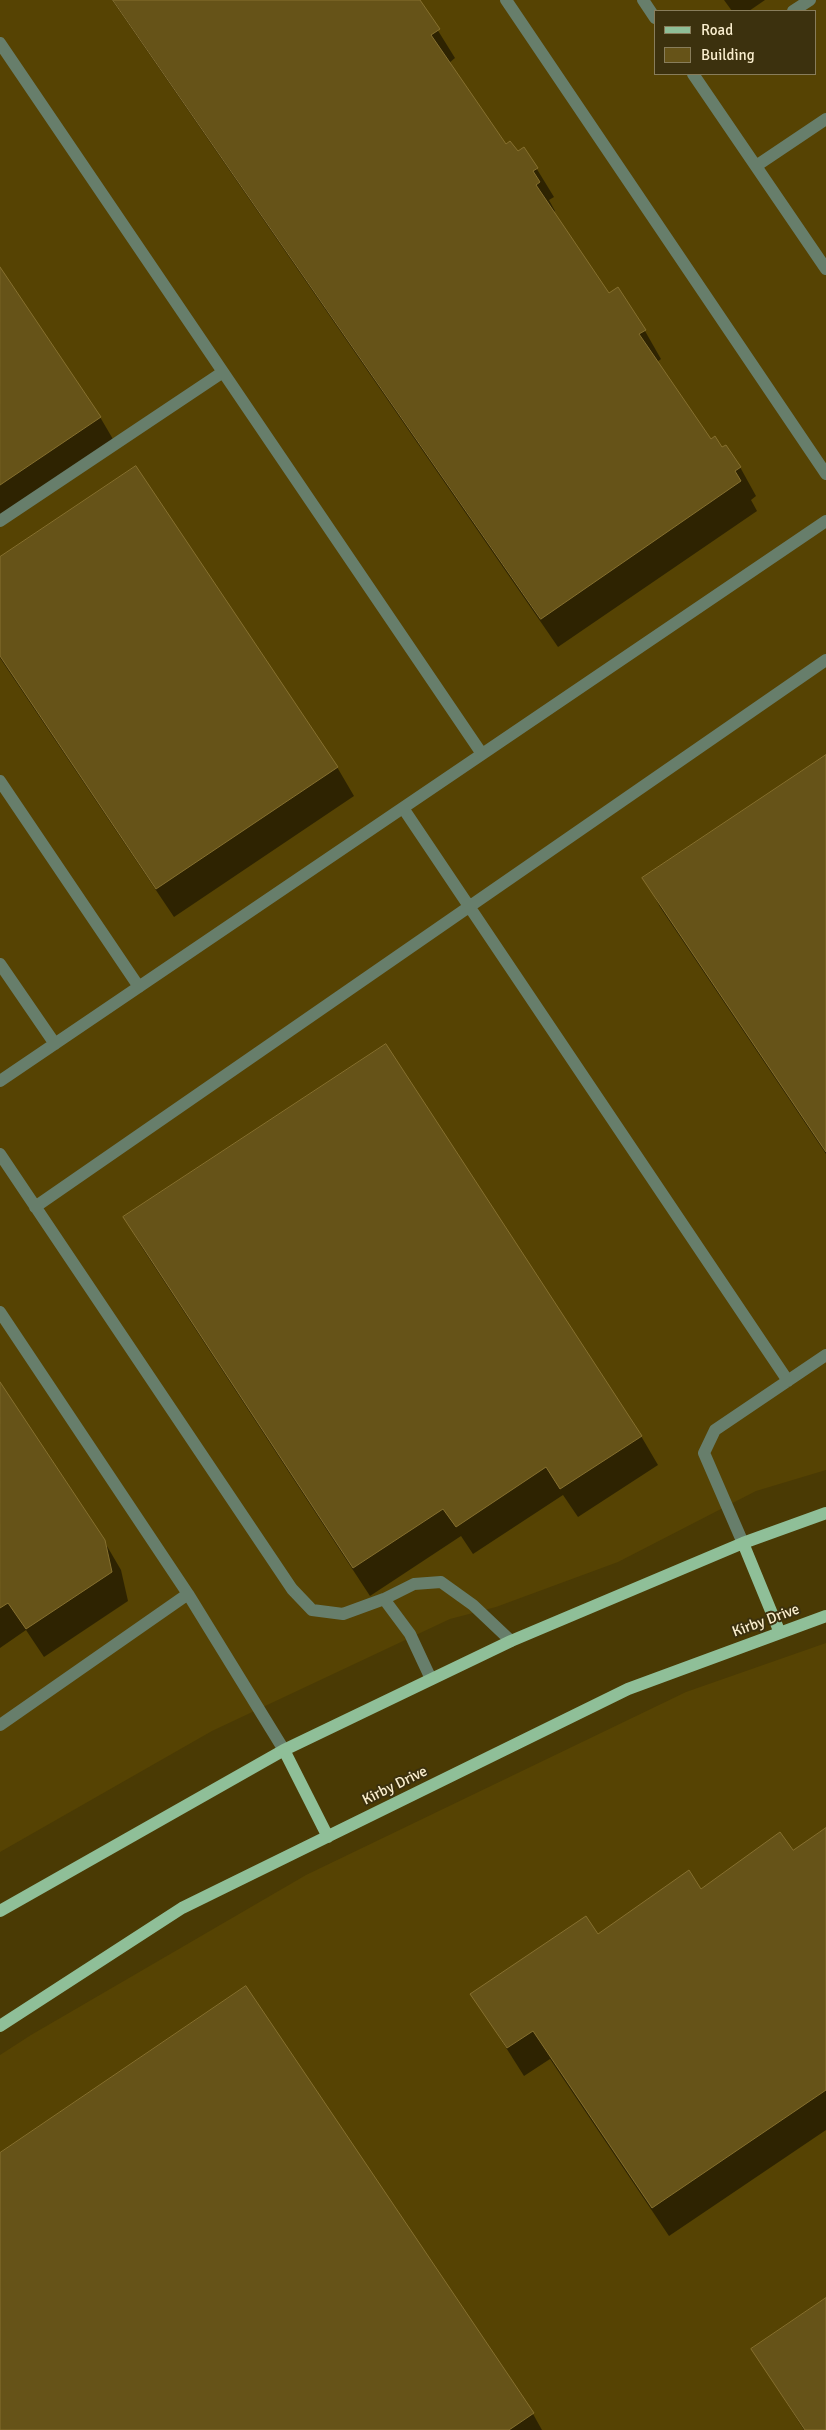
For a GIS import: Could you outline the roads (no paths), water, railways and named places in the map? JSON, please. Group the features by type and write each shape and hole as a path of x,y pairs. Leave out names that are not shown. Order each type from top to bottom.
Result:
{"main road":[{"path":"0,1911 284,1750 431,1679 511,1641 743,1543 826,1513"},
{"path":"743,1543 780,1633"},
{"name":"Kirby Drive","path":"0,2026 182,1908 628,1688 826,1616"},
{"path":"284,1750 328,1837"}],"lane":[{"path":"506,0 826,474"},
{"path":"643,0 654,16"},
{"path":"795,10 810,0"},
{"path":"0,42 482,754"},
{"path":"697,75 826,269"},
{"path":"756,166 826,119"},
{"path":"0,522 223,372"},
{"path":"0,1081 826,521"},
{"path":"35,1207 826,660"},
{"path":"0,781 139,987"},
{"path":"403,808 788,1381"},
{"path":"0,964 55,1044"},
{"path":"0,1154 292,1589 312,1610 343,1614 384,1599 414,1584 441,1582 473,1605 511,1641"},
{"path":"0,1312 188,1594 284,1750"},
{"path":"743,1543 704,1453 715,1430 826,1355"},
{"path":"0,1725 188,1594"},
{"path":"384,1599 410,1634 431,1679"}]}
